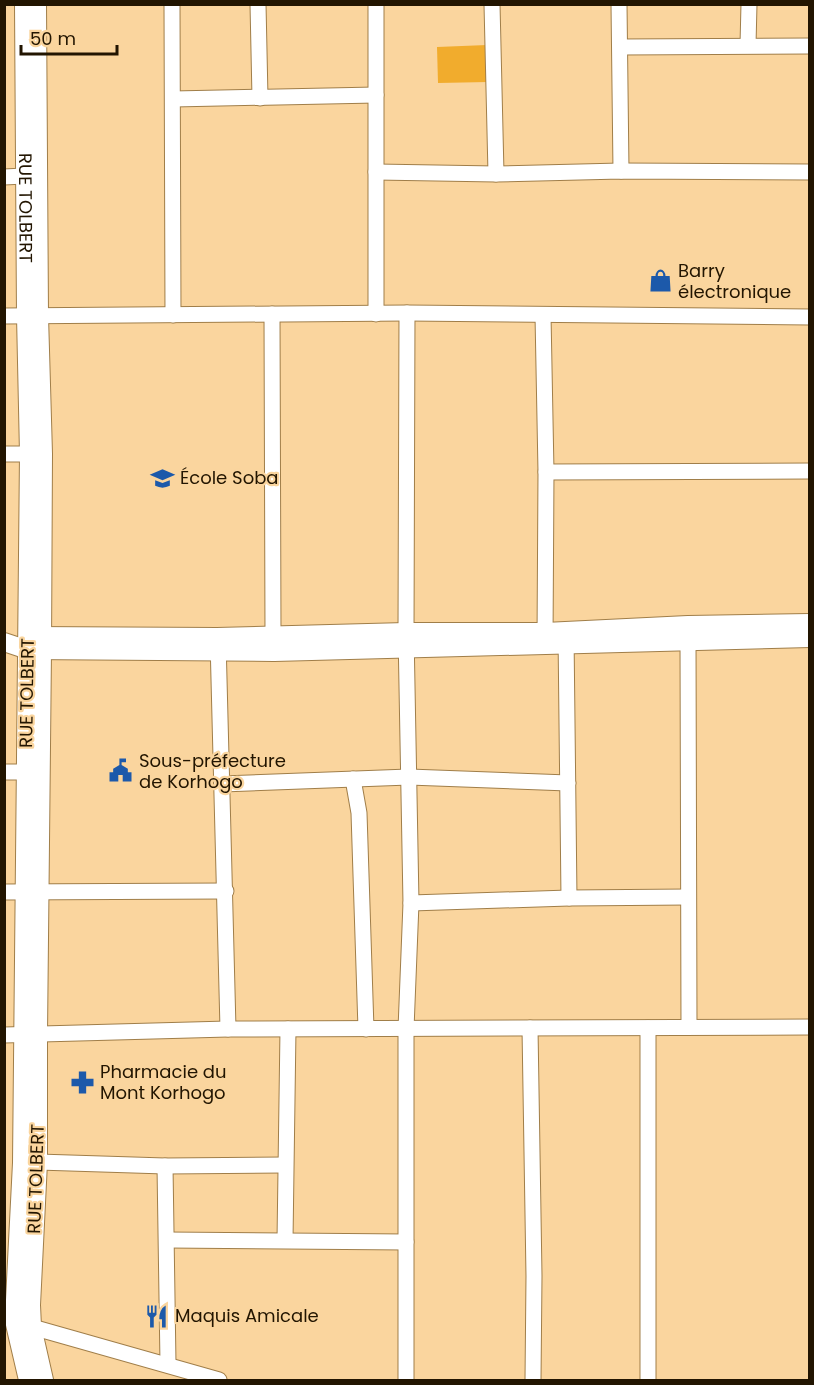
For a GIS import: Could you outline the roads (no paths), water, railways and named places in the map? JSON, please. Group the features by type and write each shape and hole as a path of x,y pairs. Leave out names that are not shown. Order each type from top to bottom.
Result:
{"street":[{"name":"RUE TOLBERT","path":"24,4 24,176 32,316 36,454 35,643 32,893 21,1034 22,1163 9,1319 28,1380"},
{"name":"RUE TOLBERT","path":"32,316 37,4"},
{"path":"172,4 173,315"},
{"path":"258,4 260,98"},
{"path":"376,4 376,314"},
{"path":"492,4 496,174"},
{"path":"619,4 621,171"},
{"path":"748,45 749,4"},
{"path":"621,47 810,46"},
{"path":"173,99 376,95"},
{"path":"376,172 496,174 621,171 810,172"},
{"path":"4,177 24,176"},
{"path":"4,316 407,313 810,317"},
{"path":"406,1380 406,1029 411,903 406,639 407,313"},
{"path":"272,314 273,634"},
{"path":"543,315 546,472 545,639"},
{"path":"4,454 36,454"},
{"path":"546,472 810,471"},
{"path":"566,639 688,625 810,623"},
{"path":"218,644 273,634 406,639"},
{"path":"6,642 218,644 406,639 810,638"},
{"path":"566,639 569,898"},
{"path":"688,640 689,1028"},
{"name":"RUE TOLBERT","path":"32,893 26,772 35,643"},
{"path":"218,644 228,1029"},
{"path":"4,772 26,772"},
{"path":"222,784 409,777 568,783"},
{"path":"353,779 359,813 366,1029"},
{"path":"4,892 226,891"},
{"path":"411,903 688,897"},
{"path":"21,1034 228,1029 810,1027"},
{"path":"530,1028 534,1276 533,1380"},
{"path":"648,1028 648,1380"},
{"path":"285,1240 284,1165 288,1029"},
{"name":"RUE TOLBERT","path":"21,1034 39,1162 31,1305 32,1327 44,1380"},
{"path":"39,1162 165,1166 284,1165"},
{"path":"165,1166 168,1364"},
{"path":"167,1240 406,1242"},
{"path":"9,1319 219,1380"}],"place":[{"name":"Barry électronique","path":"660,281"},
{"name":"École Soba","path":"162,478"},
{"name":"Sous-préfecture de Korhogo","path":"121,771"},
{"name":"Pharmacie du Mont Korhogo","path":"82,1082"},
{"name":"Maquis Amicale","path":"157,1316"}]}
